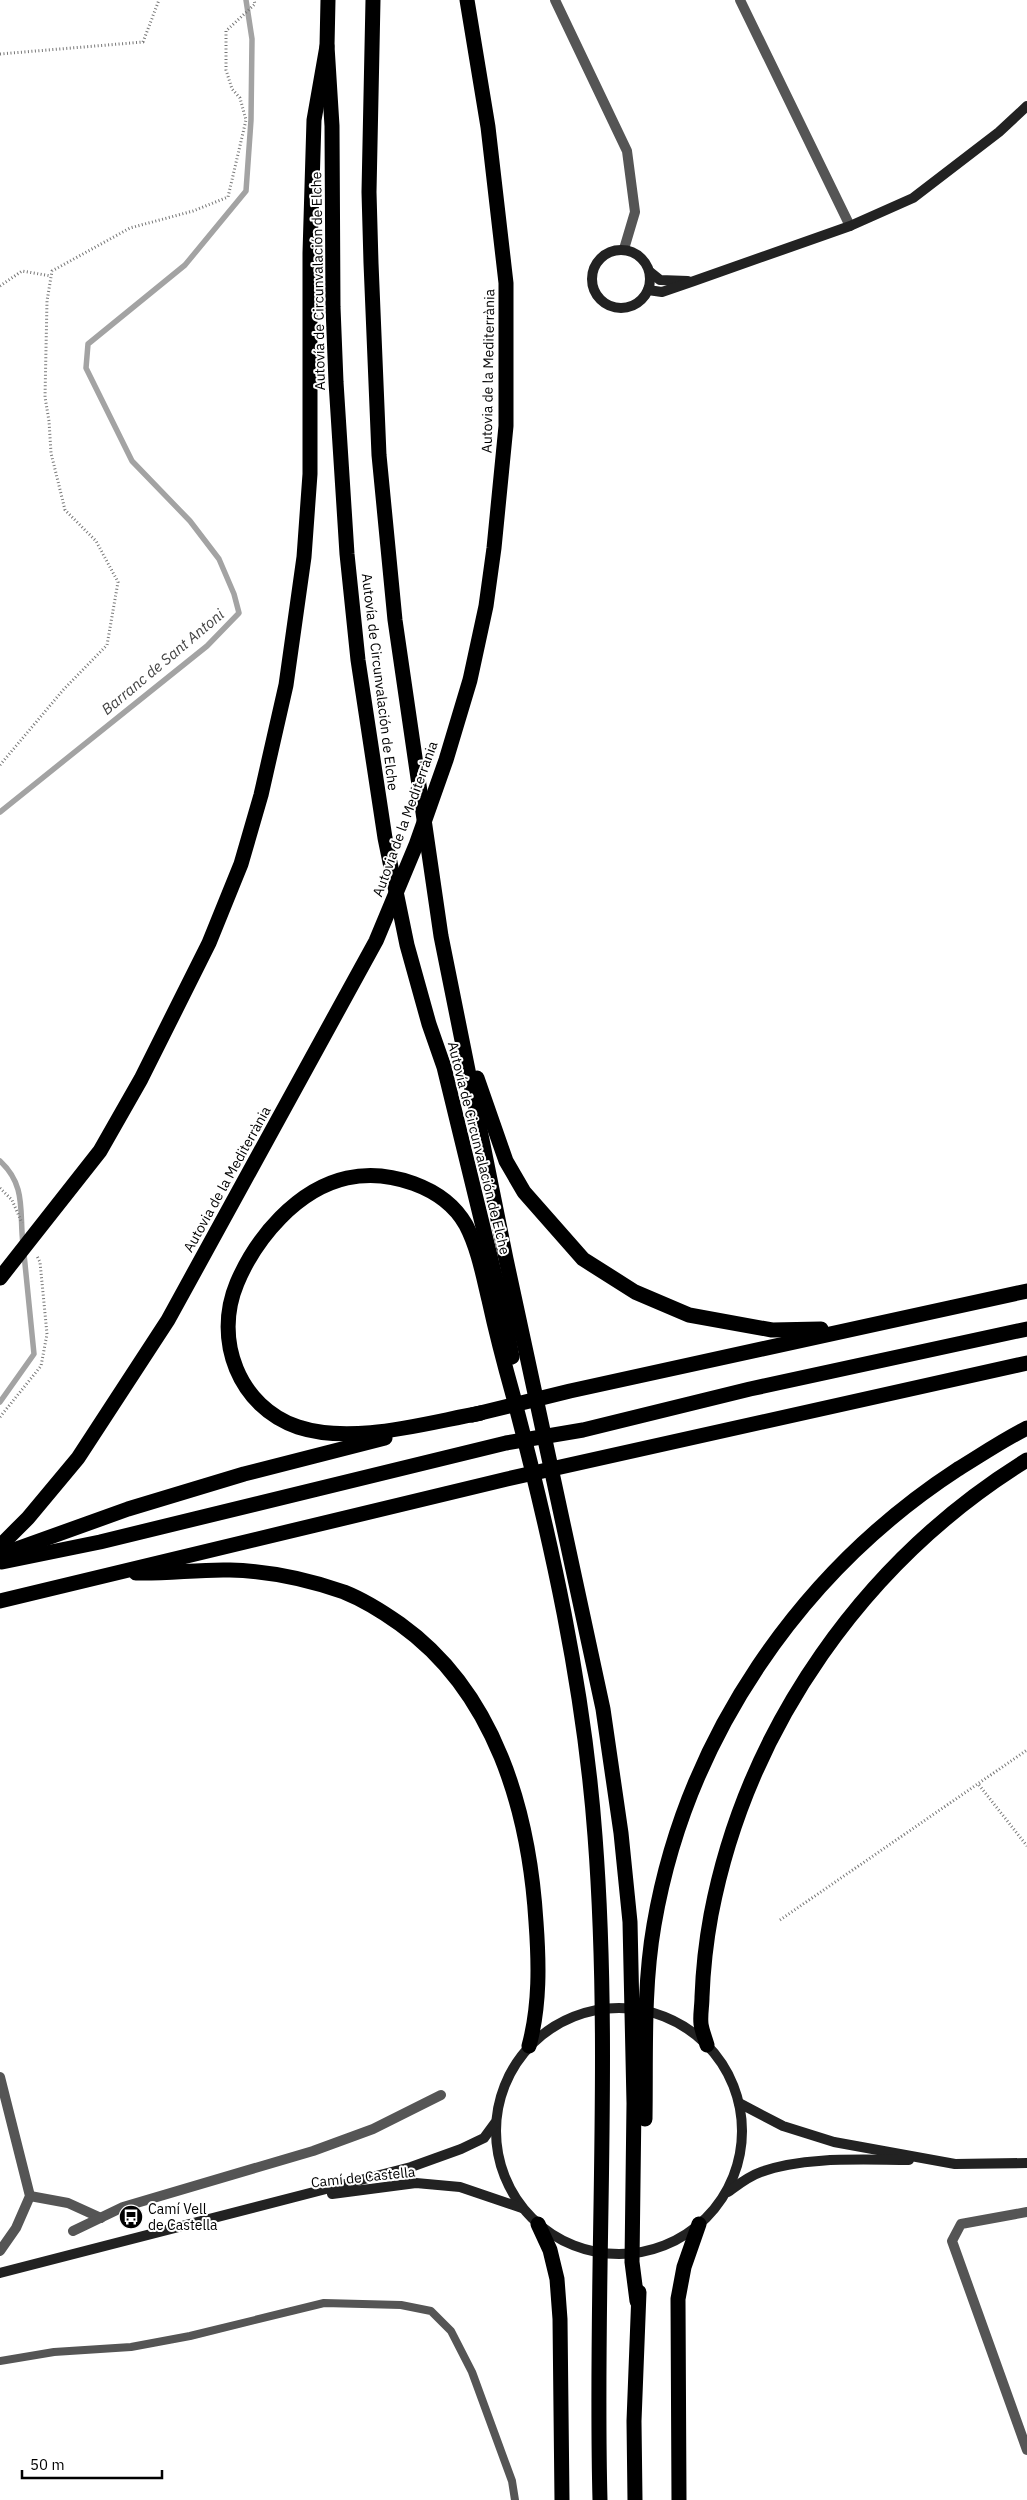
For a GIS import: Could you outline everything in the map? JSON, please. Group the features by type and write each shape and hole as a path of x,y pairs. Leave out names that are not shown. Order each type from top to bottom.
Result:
{"highway":[{"path":"0,1278 100,1151 136,1087 209,943 241,864 272,751 286,684 304,557 310,474 310,253 314,120 327,46 328,0"},
{"name":"Autovía de Circunvalación de Elche","path":"373,0 369,192 379,455 401,665 441,936 457,1024"},
{"name":"Autovia de la Mediterrània","path":"0,1546 28,1518 78,1458 168,1320 376,941 416,845 446,760 470,680 486,606 494,548 506,426 506,283 488,127 467,0"},
{"name":"Autovía de Circunvalación de Elche","path":"327,46 332,126 332,297 336,382 347,554 358,660 384,838 405,935 429,1024 444,1067 504,1313 521,1425"},
{"path":"457,1024 506,1161 524,1192 583,1258 636,1292 689,1315 772,1330 850,1328"},
{"path":"457,1024 603,1710 630,1922 634,2103 632,2262 637,2301"},
{"path":"481,1413 375,1432 334,1433 301,1428 271,1416 251,1397 240,1379 229,1344 231,1306 236,1284 256,1248 271,1228 290,1210 318,1189 344,1179 374,1175 401,1180 431,1191 451,1207 465,1224 478,1255 521,1425 562,1604 577,1685 595,1836 601,1968 603,2117 598,2422 600,2500"},
{"path":"0,1555 128,1509 244,1474 499,1408 850,1328 1027,1291"},
{"path":"0,1562 100,1542 506,1443 583,1430 760,1387 1027,1329"},
{"path":"0,1601 506,1479 577,1465 763,1420 1027,1364"},
{"path":"635,2500 634,2421 637,2301 642,2271 649,1954 663,1880 675,1836 692,1789 712,1744 741,1693 773,1644 825,1581 887,1521 930,1487 1027,1428"},
{"path":"708,2045 701,2023 708,1933 715,1895 738,1814 782,1716 833,1638 882,1578 960,1505 1027,1460"},
{"path":"120,1572 164,1574 200,1571 253,1571 302,1580 345,1593 382,1612 421,1639 450,1668 476,1705 496,1741 509,1777 528,1853 535,1901 538,1978 534,2025 529,2046"},
{"path":"538,2224 550,2250 557,2279 560,2319 562,2500"},
{"path":"679,2500 678,2299 684,2267 699,2224"}],"main road":[{"path":"648,290 662,292 694,282 850,226 913,198 999,132 1027,106"},
{"path":"650,272 648,290 636,304 628,307 610,306 596,293 592,276 599,259 615,250 624,250 641,257 650,272 660,280 694,282"},
{"path":"608,2008 627,2008 664,2016 680,2024 708,2045 727,2072 739,2102 742,2121 741,2150 734,2177 725,2194 699,2224 665,2246 629,2254 601,2253 574,2246 555,2237 522,2208 513,2196 500,2168 495,2123 502,2089 514,2066 529,2046 549,2029 572,2017 608,2008"},
{"path":"739,2102 784,2126 834,2142 956,2164 1027,2163"},
{"name":"Camí de Castella","path":"0,2273 294,2199 411,2167 461,2149 484,2138 495,2123"},
{"path":"725,2194 746,2179 761,2172 784,2166 857,2160 939,2161"},
{"name":"Camí de Castella","path":"294,2199 416,2183 460,2187 522,2208"}],"street":[{"path":"555,0 627,151 635,212 624,250"},
{"path":"740,0 850,226"},
{"path":"0,2077 30,2196 16,2228 0,2251"},
{"path":"73,2231 123,2207 313,2151 373,2129 441,2095"},
{"path":"30,2196 68,2203 101,2218"},
{"path":"1027,2212 961,2224 952,2241 1027,2450"}],"lane":[{"path":"0,2361 54,2352 131,2347 190,2336 324,2303 401,2305 431,2311 451,2331 472,2372 512,2481 515,2500"}],"path":[{"path":"0,54 143,42 159,0"},
{"path":"0,765 64,689 107,645 118,582 96,541 65,510 51,453 45,396 47,301 52,271 130,228 193,211 228,197 246,120 240,98 232,89 226,70 226,31 255,4 254,0"},
{"path":"0,286 22,271 51,276"},
{"path":"0,1188 12,1200 25,1229"},
{"path":"0,1417 42,1366 47,1334 40,1262 36,1254"},
{"path":"780,1920 1027,1750"},
{"path":"978,1785 1027,1846"}],"waterway":[{"name":"Barranc de Sant Antoni","path":"0,812 207,646 239,613 234,594 219,559 190,521 132,461 86,368 88,344 185,265 246,191 251,120 252,39 246,0"},
{"name":"Barranc de Sant Antoni","path":"0,1161 9,1170 18,1190 23,1244"},
{"name":"Barranc de Sant Antoni","path":"0,1402 34,1354 24,1254"}],"place":[{"name":"Camí Vell de Castella","path":"131,2217"}]}
